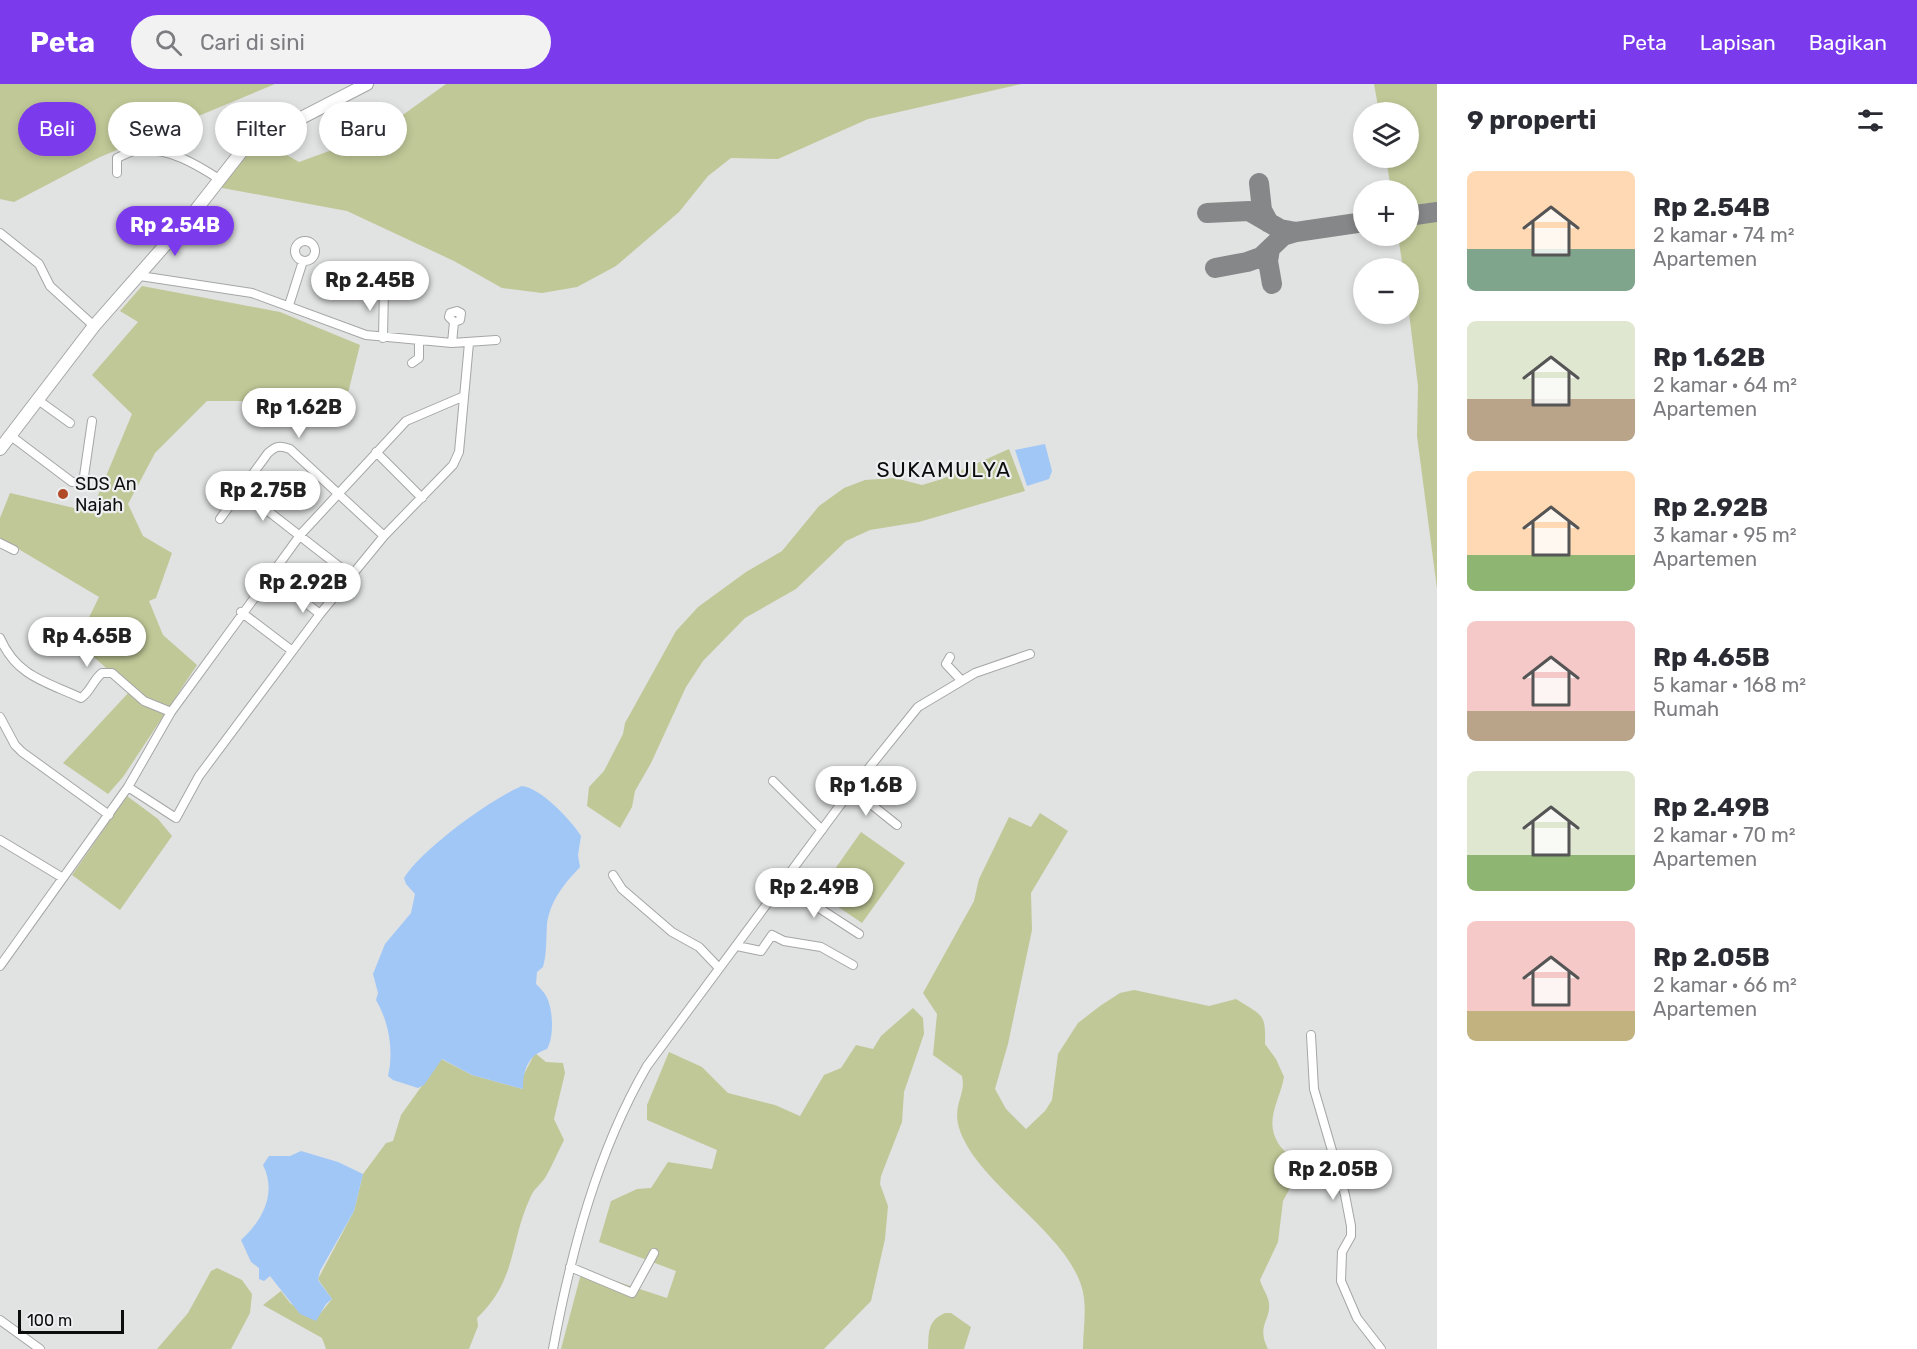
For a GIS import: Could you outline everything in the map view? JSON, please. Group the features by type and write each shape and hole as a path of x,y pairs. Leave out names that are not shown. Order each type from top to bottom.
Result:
{"main road":[{"path":"0,449 94,326 140,276 245,147 367,84"}],"street":[{"path":"117,173 117,158 138,149 165,152 191,161 219,179"},
{"path":"0,233 39,264 50,286 94,326"},
{"path":"289,305 303,261"},
{"path":"140,276 234,289 289,305 347,330 383,338 452,343 496,340"},
{"path":"383,338 384,287"},
{"path":"452,343 454,322"},
{"path":"412,363 419,358 419,341"},
{"path":"128,787 176,818 199,776 291,650 384,536 457,458 469,343"},
{"path":"0,966 128,787 171,712 241,612 301,534 338,492 411,417 462,397"},
{"path":"38,400 70,423"},
{"path":"11,436 72,482 80,482 84,476 92,421"},
{"path":"220,519 268,453 276,447 283,446 290,449 384,536"},
{"path":"376,452 422,498"},
{"path":"241,490 301,534 351,575"},
{"path":"0,543 14,550"},
{"path":"269,574 320,614"},
{"path":"241,612 291,650"},
{"path":"0,638 17,664 41,683 81,698 88,693 95,678 102,673 112,674 144,700 171,712"},
{"path":"553,1349 570,1267 588,1203 633,1091 647,1066 852,789 918,707 961,680 1030,654"},
{"path":"950,657 946,664 961,680"},
{"path":"0,717 15,745 109,815"},
{"path":"773,781 822,830"},
{"path":"852,789 897,825"},
{"path":"0,840 63,878"},
{"path":"614,875 622,889 672,932 699,947 719,968"},
{"path":"782,884 859,934"},
{"path":"737,946 761,951 772,935 784,941 821,947 853,965"},
{"path":"1311,1035 1314,1089 1345,1195 1351,1226 1351,1236 1342,1252 1341,1281 1357,1318 1381,1349"},
{"path":"570,1267 632,1293 654,1252"},
{"path":"0,1320 39,1349"}],"green space":[{"path":"0,84 275,84 232,102 215,102 215,109 203,114 203,102 108,102 108,154 14,202 0,199"},
{"path":"446,84 1021,84 868,119 778,159 731,158 708,176 679,212 616,266 577,287 542,293 502,288 454,261 347,211 217,187 243,156 288,156 299,162 319,155 407,156 407,112"},
{"path":"1374,84 1437,84 1437,202 1419,205 1419,180 1389,180 1388,168 1419,168 1419,102 1377,102"},
{"path":"1437,221 1437,589 1417,436 1418,386 1410,324 1419,324 1419,258 1401,258 1400,246 1419,246 1419,223"},
{"path":"142,286 280,312 360,345 346,401 207,401 155,453 128,504 143,536 172,553 156,598 149,601 163,635 197,665 123,777 108,794 63,763 131,690 77,642 99,597 0,538 0,518 10,493 91,512 132,414 92,375 138,322 120,311"},
{"path":"1009,449 1025,491 919,522 870,530 846,541 796,589 745,618 703,661 686,687 651,763 635,791 632,807 620,828 587,806 589,787 604,771 623,734 625,723 676,631 698,607 746,572 782,551 819,506 844,488 865,480 895,478 922,485 942,479"},
{"path":"127,796 158,819 172,836 120,910 72,875"},
{"path":"1040,813 1068,831 1031,893 1032,930 1008,1044 995,1089 1006,1109 1026,1129 1045,1111 1052,1100 1058,1054 1078,1023 1120,993 1134,990 1209,1006 1236,999 1257,1012 1265,1026 1265,1044 1276,1059 1284,1077 1274,1110 1272,1126 1274,1135 1280,1147 1301,1168 1283,1201 1278,1242 1260,1280 1269,1303 1263,1334 1268,1349 1083,1349 1085,1304 1078,1277 1066,1256 991,1178 963,1138 957,1118 963,1084 962,1076 933,1055 937,1014 923,993 974,901 979,879 1009,817 1031,827"},
{"path":"861,832 905,863 862,923 818,893"},
{"path":"913,1008 923,1018 924,1034 904,1092 902,1122 881,1176 880,1184 888,1206 885,1239 871,1301 824,1349 561,1349 582,1270 667,1298 676,1271 599,1242 611,1201 637,1189 651,1188 668,1162 712,1169 717,1150 647,1120 647,1105 669,1052 702,1067 728,1093 775,1105 800,1116 824,1075 841,1068 856,1045 873,1049 881,1036"},
{"path":"535,1053 546,1062 563,1063 565,1073 554,1119 564,1140 545,1178 531,1196 500,1289 477,1318 478,1326 469,1349 326,1349 322,1338 263,1305 281,1291 290,1303 315,1320 332,1299 318,1279 354,1211 363,1174 386,1143 393,1141 401,1115 441,1059 472,1075 523,1089 523,1076"},
{"path":"217,1268 242,1280 252,1294 250,1313 231,1349 157,1349 188,1313 211,1271"},
{"path":"945,1313 951,1313 971,1327 964,1349 928,1349 932,1323"}],"water":[{"path":"1045,444 1052,471 1049,479 1027,486 1015,450"},
{"path":"522,786 546,798 581,836 578,855 580,867 563,886 551,908 547,924 543,967 537,972 536,984 547,998 551,1011 552,1032 547,1049 535,1055 528,1064 523,1089 472,1075 442,1059 424,1085 418,1088 393,1080 388,1076 389,1037 376,1000 378,993 373,974 385,944 411,913 415,894 404,878 426,853 458,826 509,792"},
{"path":"301,1151 338,1162 363,1174 354,1211 320,1271 318,1280 332,1299 326,1304 316,1321 300,1314 270,1276 264,1281 259,1279 259,1268 251,1262 241,1240 256,1224 265,1206 269,1186 263,1165 269,1156 290,1156"}],"taxiway":[{"path":"1259,183 1262,210 1269,223"},
{"path":"1207,213 1249,211 1280,229 1296,232"},
{"path":"1419,214 1437,212"},
{"path":"1215,268 1261,257 1283,236 1353,224"},
{"path":"1270,249 1268,261 1272,284"}],"place":[{"name":"SDS An Najah","path":"63,494"}],"district":[{"name":"SUKAMULYA","path":"944,469"}]}
